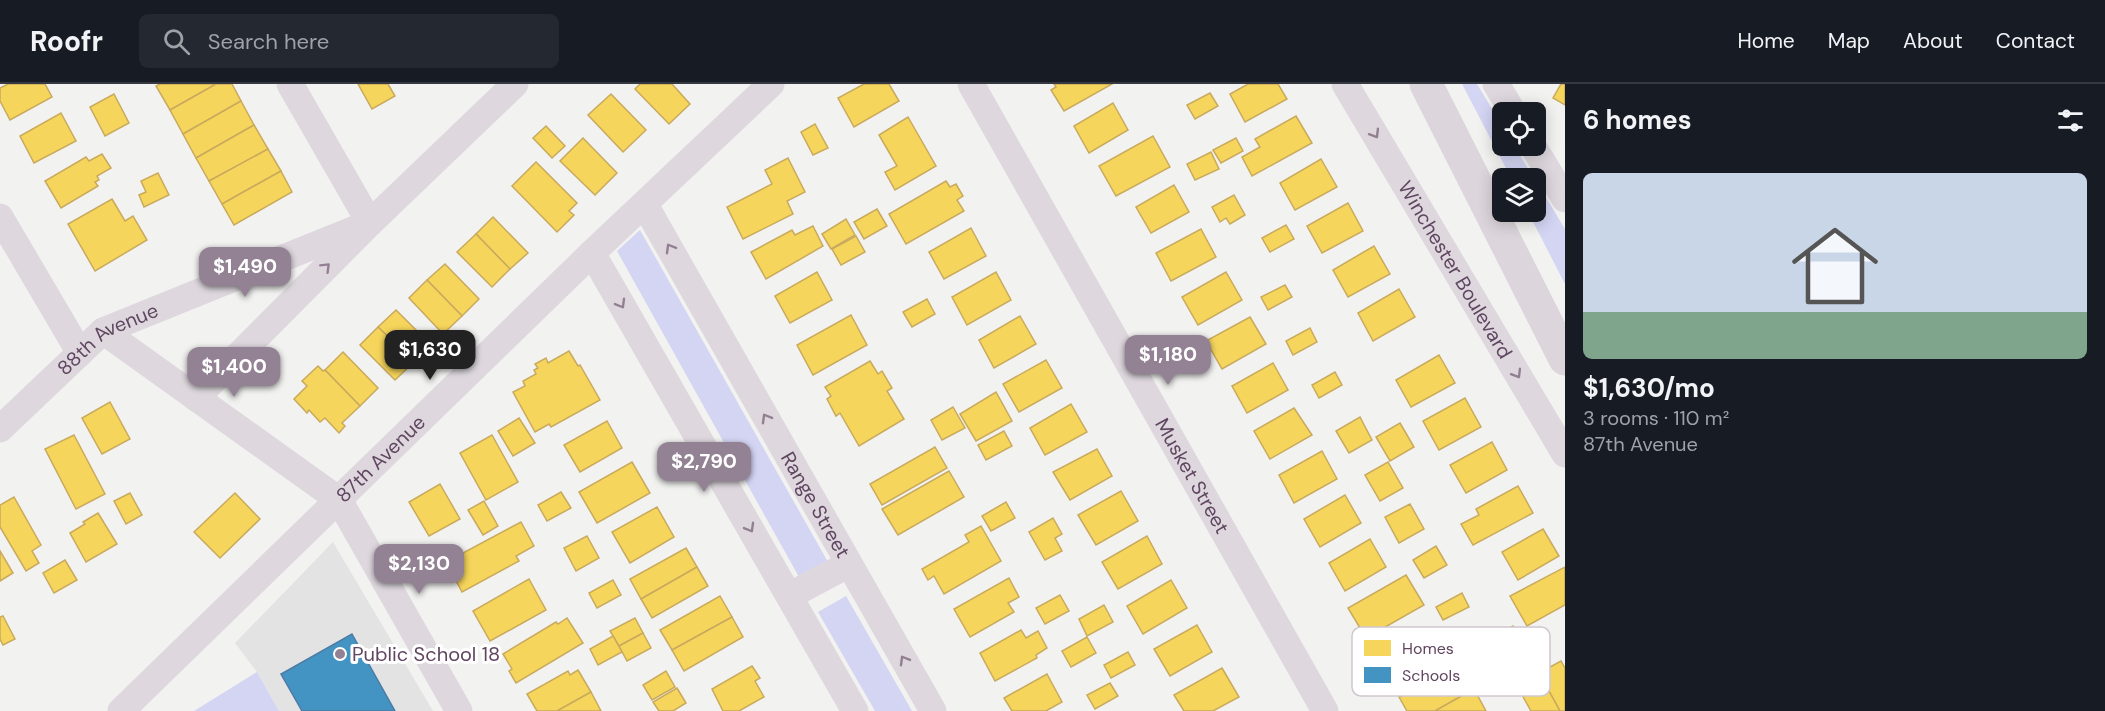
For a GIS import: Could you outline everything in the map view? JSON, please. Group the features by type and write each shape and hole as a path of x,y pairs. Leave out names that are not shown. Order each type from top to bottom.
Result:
{"main road":[{"path":"1426,84 1565,359"}],"street":[{"path":"290,84 370,224"},
{"name":"88th Avenue","path":"196,398 370,224 515,84"},
{"name":"87th Avenue","path":"121,711 592,253 771,84"},
{"name":"Musket Street","path":"971,84 1325,711"},
{"name":"Winchester Boulevard","path":"1345,84 1565,454"},
{"path":"1496,84 1507,102"},
{"path":"1539,156 1565,199"},
{"name":"Range Street","path":"645,205 933,711"},
{"path":"0,217 80,353"},
{"name":"88th Avenue","path":"0,429 103,331 370,224"},
{"path":"592,253 855,711"},
{"path":"103,331 339,500 459,711"},
{"path":"789,596 849,564"}],"shaded area":[{"path":"1462,84 1477,84 1492,109 1492,142"},
{"path":"1500,156 1520,156 1528,168 1506,168"},
{"path":"1546,198 1565,229 1565,284 1533,222 1546,222"},
{"path":"640,230 828,562 799,577 617,251"},
{"path":"333,542 433,711 279,711 257,672 235,643"},
{"path":"846,596 912,711 875,711 818,612"},
{"path":"257,672 279,711 194,711"}],"building: Homes":[{"path":"8,84 45,84 52,97 10,120 0,101 0,88"},
{"path":"160,84 216,84 170,110 156,86"},
{"path":"216,84 232,84 241,101 183,134 170,110"},
{"path":"358,84 388,84 395,96 372,109"},
{"path":"640,84 672,84 690,104 669,124 635,89"},
{"path":"864,84 889,84 899,101 854,127 838,98"},
{"path":"1054,84 1112,84 1064,111 1051,90 1056,87"},
{"path":"1248,84 1278,84 1287,99 1245,122 1230,94"},
{"path":"1561,84 1565,84 1565,105 1553,98"},
{"path":"1210,93 1218,106 1195,119 1187,105"},
{"path":"114,94 129,123 105,136 90,107"},
{"path":"611,94 646,130 623,152 588,115"},
{"path":"241,101 254,125 196,158 183,134"},
{"path":"1113,103 1128,130 1089,153 1074,126"},
{"path":"61,113 76,141 34,163 20,136"},
{"path":"1296,116 1312,143 1252,176 1242,157 1260,147 1255,139"},
{"path":"908,117 936,166 895,190 885,172 897,166 879,135"},
{"path":"815,124 828,148 813,155 801,132"},
{"path":"254,125 268,149 209,181 196,158"},
{"path":"546,126 565,146 552,158 533,138"},
{"path":"1153,136 1170,167 1116,196 1099,166"},
{"path":"583,138 617,173 595,195 560,161"},
{"path":"1236,138 1243,151 1221,163 1213,150"},
{"path":"268,149 281,171 222,204 209,181"},
{"path":"1211,152 1219,169 1195,180 1187,164"},
{"path":"102,154 111,168 97,176 99,180 95,182 98,186 61,208 45,181 86,157 89,161"},
{"path":"788,158 805,192 787,201 793,214 743,239 727,207 772,184 765,170"},
{"path":"1321,159 1337,187 1295,210 1280,183"},
{"path":"536,162 577,203 569,211 574,215 557,232 512,186"},
{"path":"281,171 292,192 234,225 222,204"},
{"path":"158,173 169,195 144,207 139,195 146,192 141,181"},
{"path":"946,181 950,187 956,184 963,196 957,200 964,211 906,244 889,214"},
{"path":"1174,185 1189,212 1151,233 1136,207"},
{"path":"1234,195 1245,215 1230,224 1226,218 1220,222 1212,207"},
{"path":"112,199 125,221 133,216 147,240 95,271 68,224"},
{"path":"1348,203 1363,231 1322,253 1307,226"},
{"path":"877,209 887,226 864,239 854,222"},
{"path":"493,217 528,253 510,269 476,234"},
{"path":"846,219 855,235 831,249 822,234"},
{"path":"1286,225 1294,239 1270,252 1262,238"},
{"path":"813,226 823,246 766,279 751,252 792,230 795,235"},
{"path":"971,228 986,256 944,279 929,252"},
{"path":"1201,229 1216,257 1171,281 1156,253"},
{"path":"476,234 510,269 492,287 457,252"},
{"path":"856,236 865,252 841,265 832,249"},
{"path":"1374,246 1390,274 1348,297 1333,270"},
{"path":"445,264 479,299 462,316 427,280"},
{"path":"817,272 832,300 790,323 775,296"},
{"path":"996,272 1011,300 967,325 952,297"},
{"path":"1226,272 1242,300 1198,325 1182,297"},
{"path":"427,280 462,316 443,334 409,298"},
{"path":"1285,285 1292,297 1268,310 1261,297"},
{"path":"1399,289 1415,317 1373,341 1358,313"},
{"path":"927,299 935,314 912,327 903,312"},
{"path":"396,310 431,345 414,362 378,327"},
{"path":"851,315 867,345 813,375 797,345"},
{"path":"1020,316 1036,344 994,368 979,340"},
{"path":"1250,317 1266,344 1222,369 1206,341"},
{"path":"378,327 414,362 395,380 360,345"},
{"path":"1310,328 1317,342 1293,355 1286,341"},
{"path":"569,351 578,366 580,365 600,400 551,427 549,424 535,432 513,392 525,386 523,381 536,374 534,370 538,368 535,364 546,358 548,363"},
{"path":"343,352 378,388 360,406 325,370"},
{"path":"1439,355 1455,383 1411,407 1396,380"},
{"path":"1046,360 1062,388 1019,412 1003,384"},
{"path":"870,361 878,374 882,371 892,388 887,391 904,419 859,446 840,413 836,416 827,399 831,396 825,387"},
{"path":"1273,363 1288,390 1247,413 1232,386"},
{"path":"318,366 323,371 325,370 360,406 342,423 345,426 339,433 325,418 320,422 309,410 307,413 294,399 307,386 302,381"},
{"path":"1335,372 1342,385 1319,398 1312,385"},
{"path":"996,392 1012,421 976,441 960,414"},
{"path":"1465,398 1481,427 1439,450 1423,421"},
{"path":"110,402 130,439 102,454 82,418"},
{"path":"1071,404 1087,432 1045,455 1030,428"},
{"path":"953,407 965,428 942,440 931,420"},
{"path":"1294,408 1312,435 1270,459 1254,431"},
{"path":"1360,417 1372,440 1349,453 1336,431"},
{"path":"519,418 535,443 513,456 498,431"},
{"path":"607,421 622,448 580,472 564,445"},
{"path":"1400,423 1414,447 1390,461 1376,437"},
{"path":"1004,431 1012,446 986,460 978,445"},
{"path":"74,435 105,494 76,509 45,449"},
{"path":"492,435 518,482 486,500 460,453"},
{"path":"1492,442 1507,470 1466,493 1450,465"},
{"path":"935,447 947,468 882,505 870,484"},
{"path":"1097,449 1112,476 1070,500 1053,472"},
{"path":"1322,451 1337,479 1294,503 1279,475"},
{"path":"632,462 650,493 597,523 579,492"},
{"path":"1388,462 1403,488 1380,501 1365,475"},
{"path":"949,471 964,497 898,535 882,509"},
{"path":"440,484 460,519 429,536 409,502"},
{"path":"1518,486 1533,513 1473,545 1461,524 1479,515 1476,509"},
{"path":"1121,491 1138,521 1096,545 1078,515"},
{"path":"561,492 571,508 547,521 538,505"},
{"path":"130,493 142,515 126,524 114,501"},
{"path":"235,493 260,519 220,558 194,532"},
{"path":"1345,495 1361,523 1320,547 1304,519"},
{"path":"14,497 41,545 32,551 39,563 26,571 0,527 0,505"},
{"path":"484,501 498,526 483,535 468,510"},
{"path":"1006,502 1015,518 991,531 982,516"},
{"path":"1410,504 1424,529 1399,543 1385,517"},
{"path":"657,507 674,537 630,563 612,532"},
{"path":"98,513 117,544 86,562 70,533"},
{"path":"1053,518 1062,534 1055,538 1062,551 1045,560 1029,532"},
{"path":"521,522 534,546 516,556 519,561 462,592 446,562"},
{"path":"981,526 1001,561 944,594 934,576 928,580 922,569 969,542 965,535"},
{"path":"1543,529 1559,556 1518,580 1502,552"},
{"path":"587,536 599,558 576,571 564,548"},
{"path":"1147,536 1162,564 1118,589 1102,562"},
{"path":"1370,539 1386,567 1345,591 1329,563"},
{"path":"1436,546 1447,565 1424,578 1413,560"},
{"path":"686,548 697,567 641,599 630,579"},
{"path":"0,551 13,573 0,581"},
{"path":"65,560 77,580 54,593 43,573"},
{"path":"697,567 708,586 652,618 641,599"},
{"path":"1565,567 1565,605 1527,626 1510,596"},
{"path":"1406,575 1424,605 1385,627 1359,627 1348,608"},
{"path":"1009,578 1019,597 1008,603 1014,612 970,637 954,609"},
{"path":"529,579 546,610 490,641 473,611"},
{"path":"613,580 621,595 597,608 589,593"},
{"path":"1171,580 1187,608 1143,634 1127,606"},
{"path":"1462,593 1469,607 1443,620 1436,607"},
{"path":"1060,595 1069,611 1045,624 1036,608"},
{"path":"720,596 732,617 672,650 660,630"},
{"path":"1104,605 1113,622 1087,636 1079,619"},
{"path":"3,616 15,639 3,645 0,639 0,617"},
{"path":"732,617 743,637 684,671 672,650"},
{"path":"567,618 583,643 516,683 509,671 512,669 503,654 556,622 558,624"},
{"path":"635,618 643,633 619,646 610,631"},
{"path":"1197,625 1212,652 1170,676 1154,649"},
{"path":"1021,630 1026,638 1038,631 1047,648 1036,655 1037,658 995,681 980,653"},
{"path":"643,633 651,648 627,661 619,646"},
{"path":"613,636 622,652 598,665 590,649"},
{"path":"1087,637 1096,653 1071,667 1062,651"},
{"path":"1128,652 1135,665 1111,678 1104,665"},
{"path":"1561,661 1565,668 1565,711 1560,711 1550,693 1550,667"},
{"path":"752,666 760,678 755,681 764,697 739,711 723,711 712,689"},
{"path":"1222,668 1239,697 1213,711 1184,711 1174,695"},
{"path":"578,670 591,692 557,711 537,711 527,694 568,671 570,675"},
{"path":"666,671 675,687 652,700 643,685"},
{"path":"1047,674 1062,702 1046,711 1012,711 1004,698"},
{"path":"1110,683 1118,696 1095,709 1087,695"},
{"path":"677,688 686,703 673,711 659,711 653,702"},
{"path":"591,692 601,711 557,711"},
{"path":"1550,693 1560,711 1531,711 1523,696 1550,696"},
{"path":"1462,696 1435,711 1407,711 1399,697"},
{"path":"1462,696 1478,696 1486,711 1435,711"}],"building: Schools":[{"name":"Public School 18","path":"352,634 395,711 302,711 281,674"}],"place":[{"name":"Public School 18","path":"340,654"}]}
